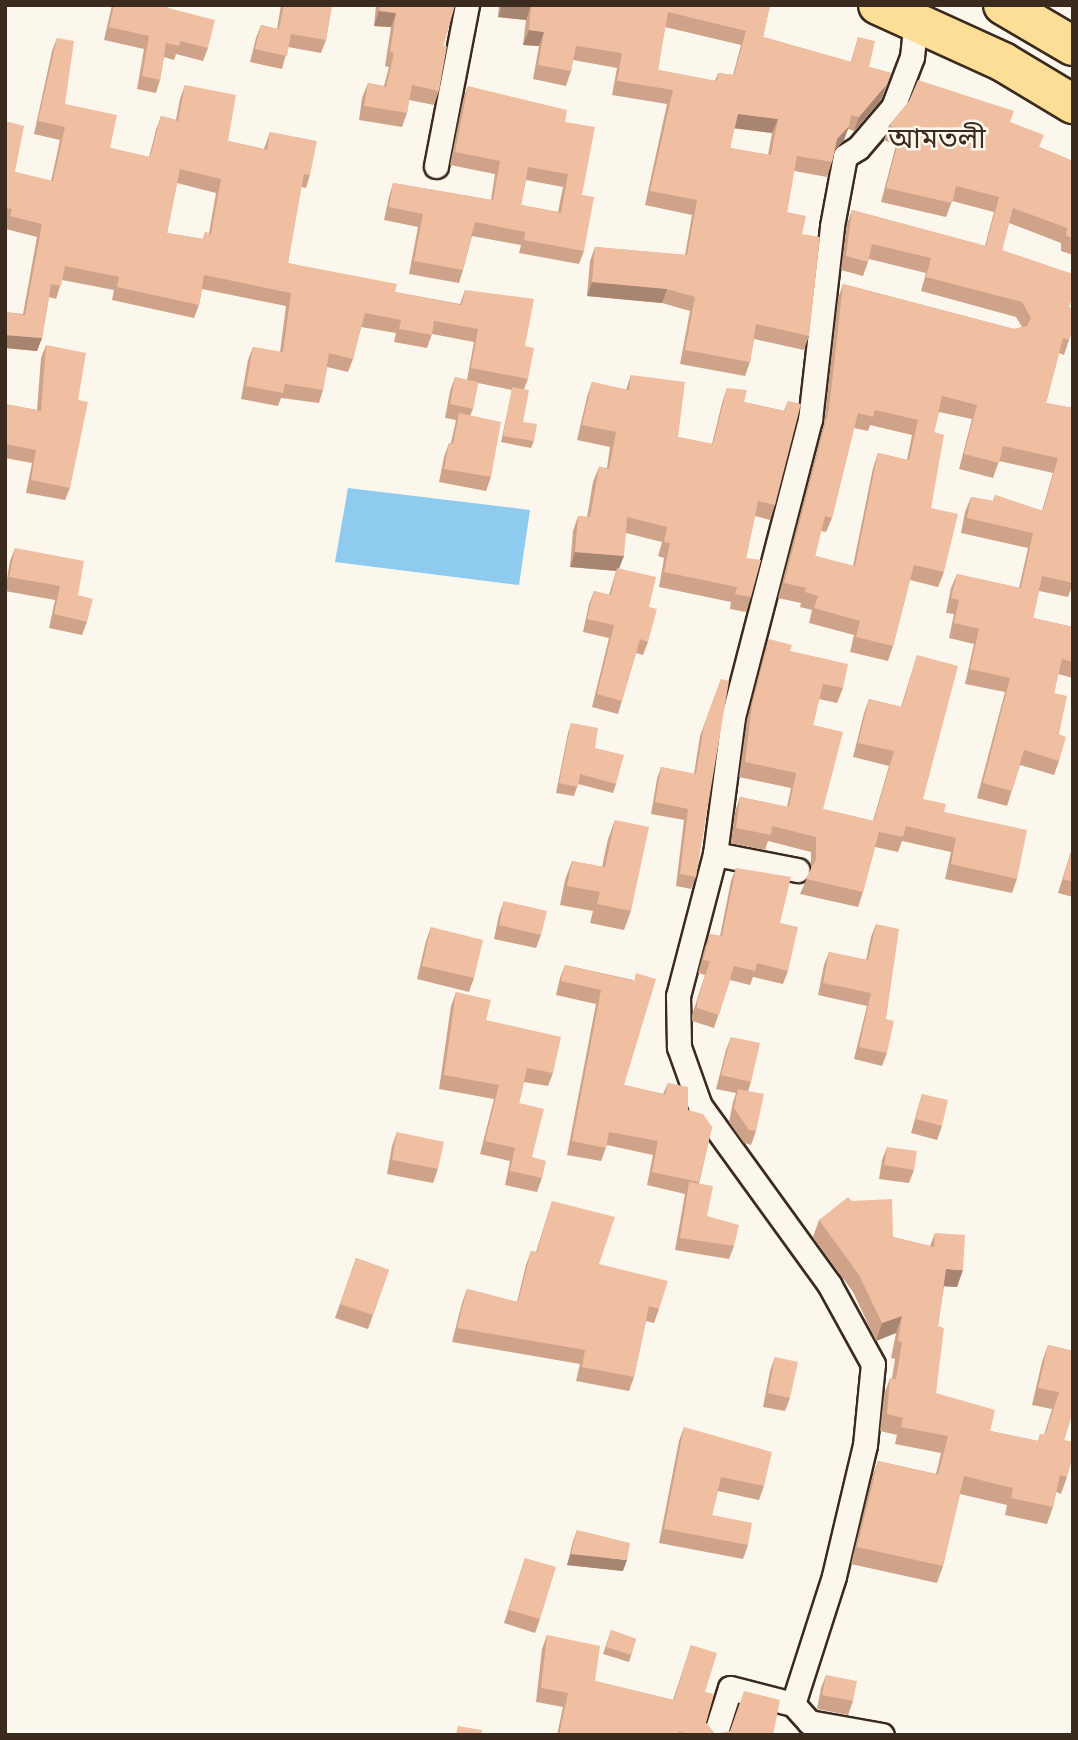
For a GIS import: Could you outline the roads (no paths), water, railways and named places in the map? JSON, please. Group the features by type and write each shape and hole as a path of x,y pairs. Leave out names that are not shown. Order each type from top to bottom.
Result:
{"highway":[{"path":"878,5 916,19 1073,104"},
{"path":"1003,5 1073,46"}],"street":[{"path":"436,166 467,5"},
{"path":"793,1704 834,1576 859,1472 873,1364 829,1284 700,1106 679,1047 678,996 715,854 733,717 810,420 825,281 845,156 858,148 893,107 912,57 916,19"},
{"path":"825,281 852,288"},
{"path":"715,854 797,870"},
{"path":"715,1735 730,1689 793,1704 809,1722 882,1735"}],"water":[{"path":"348,488 530,510 519,585 335,562"}],"district":[{"name":"আমতলী","path":"937,140"}]}
